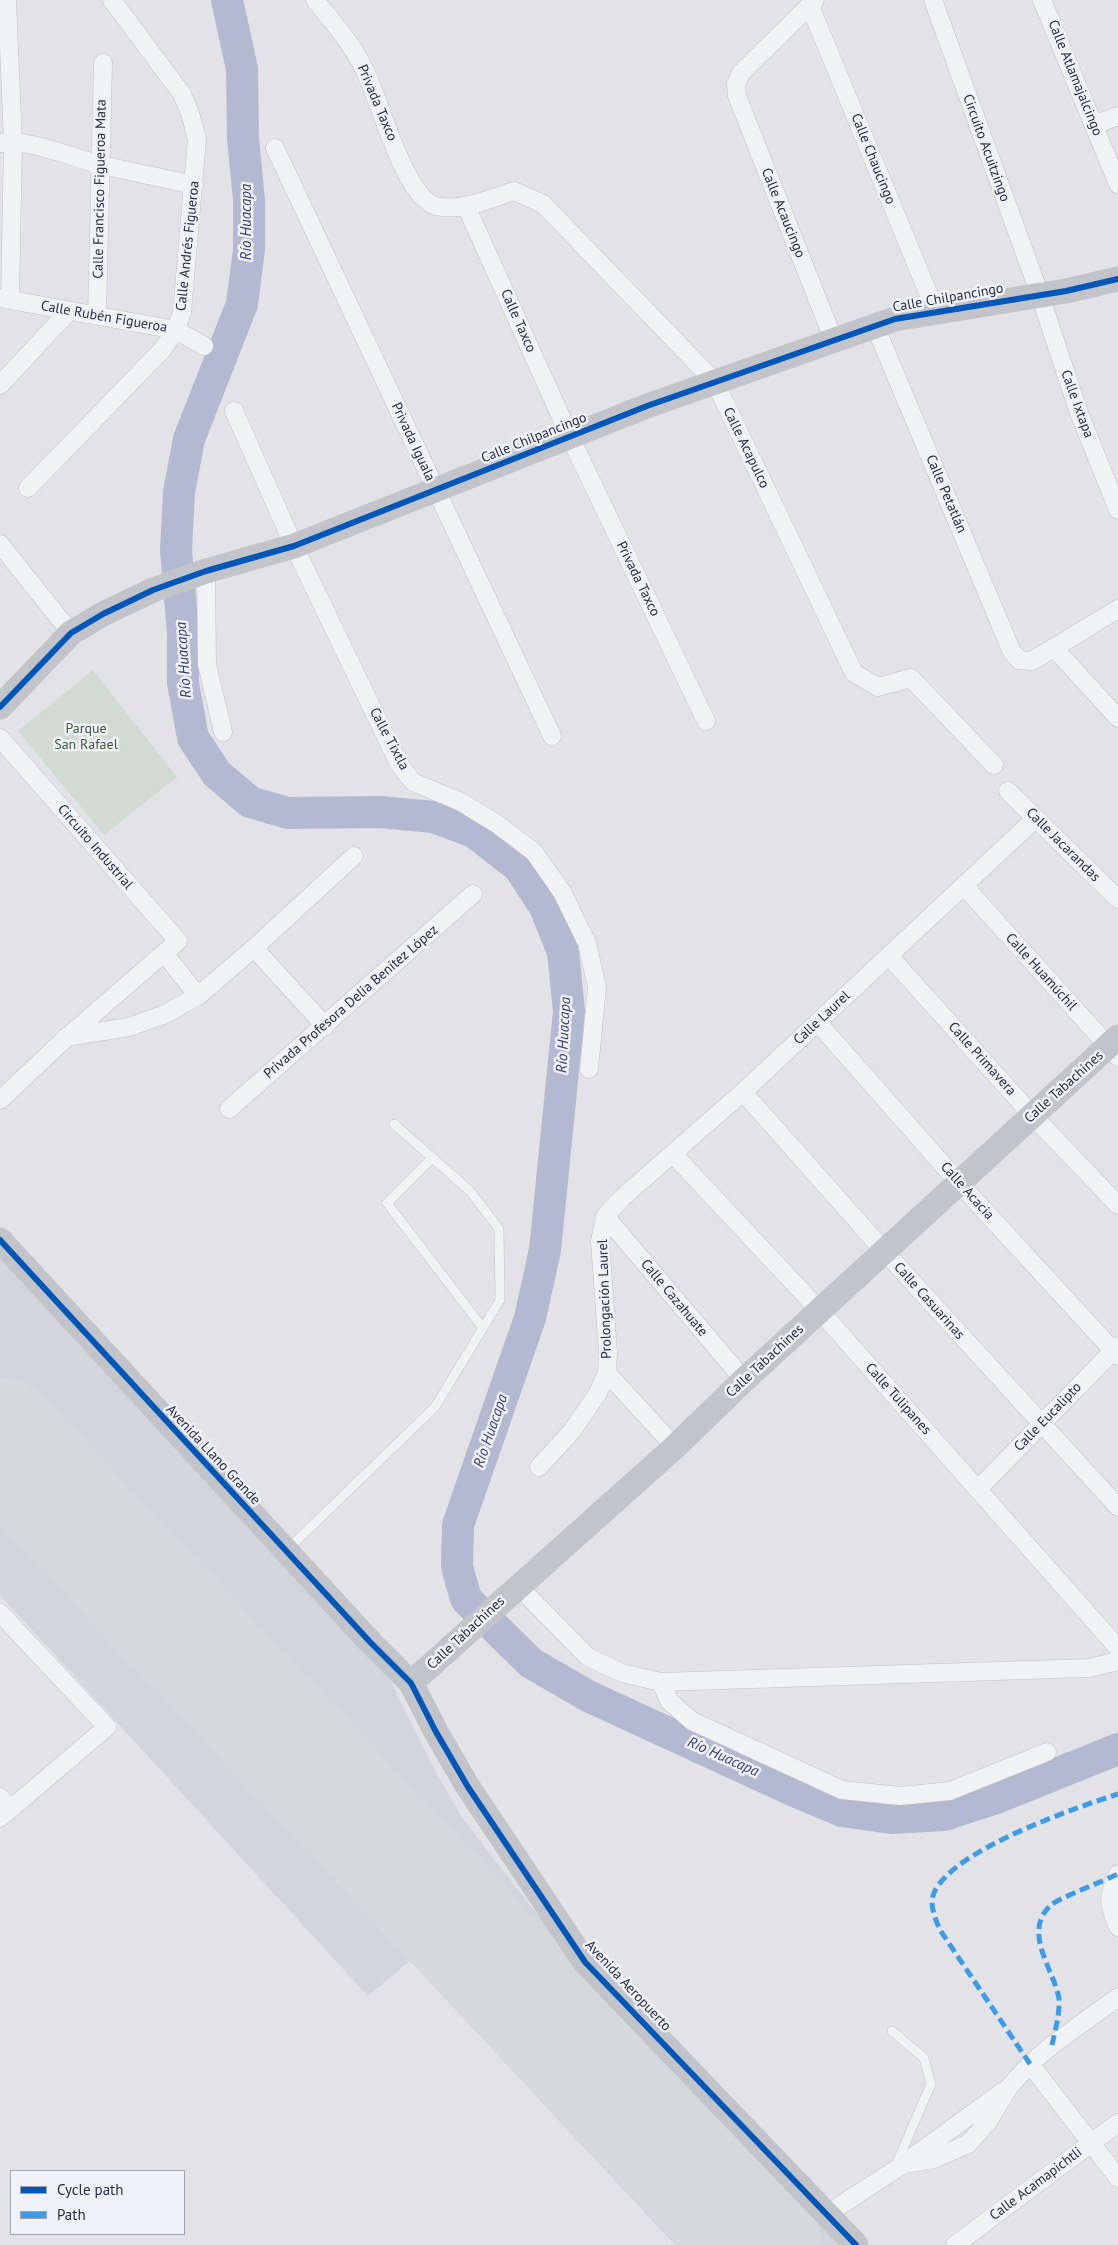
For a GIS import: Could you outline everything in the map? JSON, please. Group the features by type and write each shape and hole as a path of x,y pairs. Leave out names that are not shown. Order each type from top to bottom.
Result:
{"street":[{"path":"5,299 7,143 4,28 7,0"},
{"name":"Calle Andrés Figueroa","path":"28,488 163,349 176,330 182,312 194,185 196,139 190,113 182,94 112,0"},
{"name":"Privada Taxco","path":"315,0 336,26 365,71 388,130 416,192 436,206"},
{"name":"Circuito Acuitzingo","path":"932,0 1040,295"},
{"name":"Calle Atlamajalcingo","path":"1042,0 1118,184"},
{"name":"Calle Acaucingo","path":"813,3 741,73 736,84 736,96 834,341"},
{"name":"Calle Chaucingo","path":"813,3 936,312"},
{"name":"Calle Francisco Figueroa Mata","path":"97,315 103,63"},
{"path":"1094,125 1118,116"},
{"path":"7,143 194,185"},
{"name":"Privada Iguala","path":"276,148 552,736"},
{"name":"Calle Acapulco","path":"436,206 466,206 514,191 542,204 715,382 854,673 878,687 911,678 994,765"},
{"name":"Calle Taxco","path":"466,206 570,437"},
{"name":"Calle Chilpancingo","path":"0,707 71,633 102,614 154,590 206,570 294,546 715,382 895,319 1040,295 1118,279"},
{"name":"Calle Ixtapa","path":"1040,295 1079,413 1118,510"},
{"name":"Calle Rubén Figueroa","path":"5,299 176,330 204,346"},
{"path":"0,385 69,311"},
{"name":"Calle Petatlán","path":"876,326 1012,652 1019,660 1032,661 1055,649"},
{"name":"Calle Tixtla","path":"234,411 294,546 400,764 413,782 461,802 497,824 534,852 562,892 587,944 597,987 589,1069"},
{"name":"Privada Taxco","path":"570,437 706,721"},
{"path":"0,544 71,633"},
{"path":"206,570 207,664 223,732"},
{"path":"1118,609 1055,649 1118,718"},
{"name":"Circuito Industrial","path":"0,738 178,941 66,1038 0,1100"},
{"name":"Calle Jacarandas","path":"1008,791 1118,899"},
{"name":"Calle Laurel","path":"605,1216 622,1197 743,1092 1036,818"},
{"path":"66,1038 129,1027 163,1015 198,996 254,948 354,856"},
{"name":"Calle Huamúchil","path":"964,886 1115,1046"},
{"name":"Privada Profesora Delia Benítez López","path":"229,1109 474,894"},
{"path":"254,948 325,1026"},
{"path":"164,953 198,996"},
{"name":"Calle Primavera","path":"889,956 1032,1115 1118,1205"},
{"name":"Calle Acacia","path":"818,1022 959,1182 1116,1351"},
{"name":"Calle Tabachines","path":"411,1683 675,1447 744,1380 1032,1115 1115,1046"},
{"name":"Calle Casuarinas","path":"743,1092 884,1251 1118,1507"},
{"name":"Calle Tulipanes","path":"673,1154 820,1310 1118,1648"},
{"name":"Prolongación Laurel","path":"605,1216 600,1241 608,1352 607,1373 675,1447"},
{"name":"Calle Cazahuate","path":"605,1216 744,1380"},
{"name":"Avenida Llano Grande","path":"0,1240 370,1643 411,1683"},
{"name":"Calle Eucalipto","path":"978,1489 1116,1351"},
{"path":"539,1466 572,1431 598,1393 607,1373"},
{"path":"513,1591 588,1657 622,1674 661,1682 1089,1668 1118,1660"},
{"path":"0,1613 107,1726 3,1808"},
{"path":"661,1682 669,1701 692,1722 842,1790 900,1796 950,1791 1046,1752"},
{"name":"Avenida Aeropuerto","path":"411,1683 436,1732 468,1787 585,1962 856,2245"},
{"path":"1118,1874 1111,1890 1109,1906 1118,1927"},
{"path":"827,2214 898,2167 934,2159 968,2144 987,2123 1010,2086 1030,2064 1052,2045 1118,1997"},
{"path":"1030,2064 1118,2178"},
{"name":"Calle Acamapichtli","path":"955,2245 1118,2123"}],"lane":[{"path":"286,1552 435,1407 500,1300 499,1229 470,1192 394,1124"},
{"path":"432,1158 387,1203 483,1328"},
{"path":"892,2031 924,2058 932,2084 898,2167"}],"shaded area":[{"path":"0,1256 389,1678 438,1776 462,1817 534,1910 846,2245 675,2245 410,1961 368,1996 0,1595"}],"green space":[{"name":"Parque San Rafael","path":"93,670 177,777 104,835 18,731"}],"waterway":[{"name":"Río Huacapa","path":"227,0 242,69 243,138 249,200 249,250 242,304 189,439 179,492 176,550 183,634 183,683 193,738 217,774 250,802 288,813 380,812 433,817 474,832 519,867 545,907 563,952 569,1011 545,1250 530,1318 458,1525 457,1567 466,1599 531,1663 588,1696 842,1811 891,1818 944,1815 999,1797 1118,1749"}],"runway":[{"path":"0,1438 761,2245"}],"marked path":[{"path":"1030,2064 940,1930 932,1907 934,1893 945,1877 964,1861 989,1846 1046,1820 1118,1794"},
{"path":"1052,2045 1058,2016 1059,1999 1039,1939 1039,1927 1043,1916 1051,1905 1056,1902 1118,1874"}],"cycle path":[{"path":"0,707 71,633 103,614 153,590 206,571 294,546 647,406 895,319 1066,291 1118,279"},
{"path":"0,1240 371,1643 411,1683 436,1732 468,1787 585,1962 856,2245"}]}
